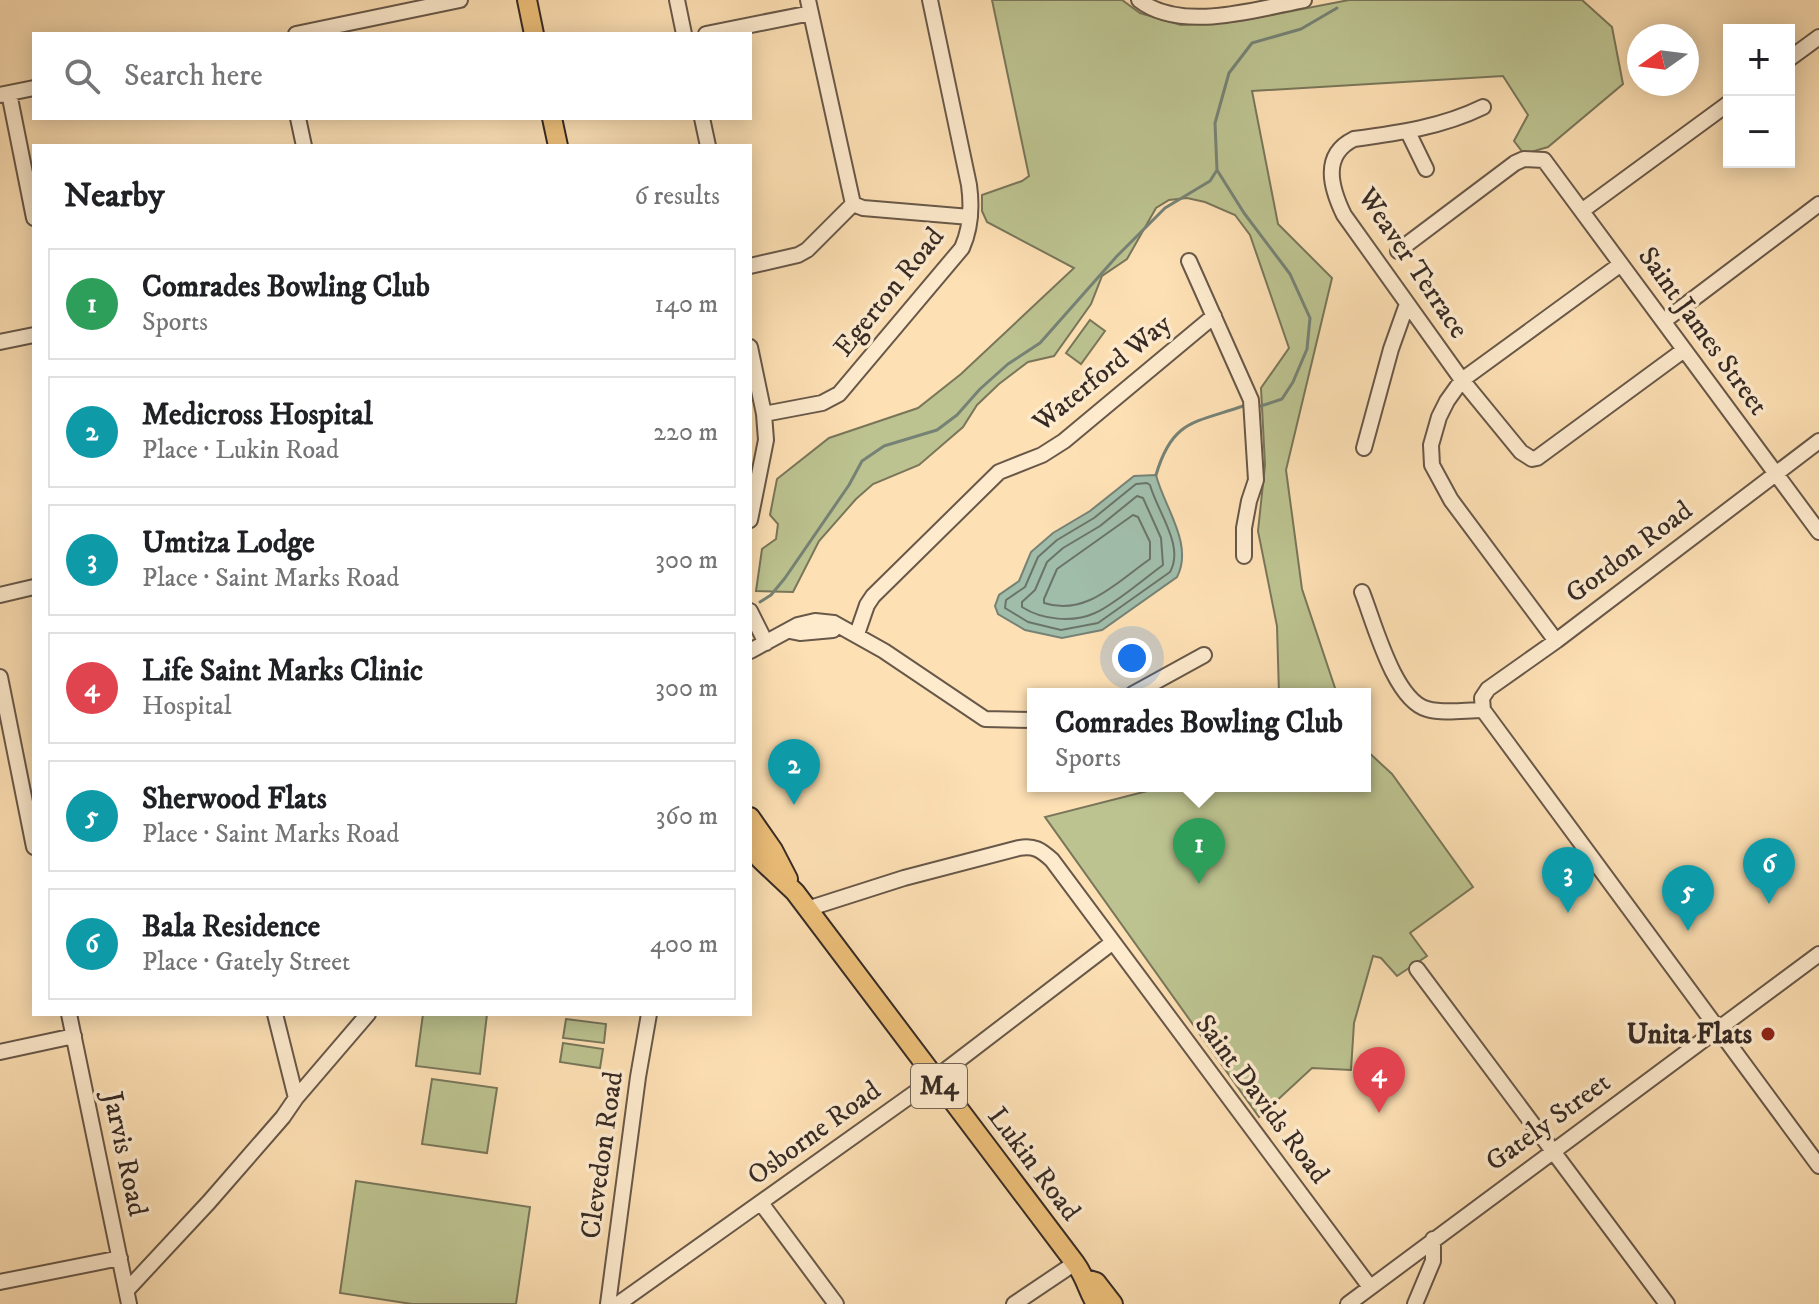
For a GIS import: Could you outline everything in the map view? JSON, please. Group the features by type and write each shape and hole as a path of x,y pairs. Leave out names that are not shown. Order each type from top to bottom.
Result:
{"main road":[{"path":"527,0 534,32"},
{"path":"552,120 558,144"},
{"name":"Lukin Road","path":"752,820 807,909 1075,1263 1086,1279 1096,1304"},
{"name":"Lukin Road","path":"752,847 760,859 795,892"},
{"name":"Lukin Road","path":"1086,1279 1096,1282 1113,1304"}],"street":[{"path":"306,32 460,0"},
{"path":"677,0 684,32"},
{"name":"Egerton Road","path":"764,414 822,403 839,394 962,248 970,217 969,185 930,0"},
{"path":"1139,0 1165,12 1204,17 1304,0"},
{"path":"714,32 810,7 853,204"},
{"path":"1795,55 1819,37"},
{"path":"32,88 4,94 32,210"},
{"name":"Weaver Terrace","path":"1483,107 1461,118 1408,132 1354,139 1335,153 1332,165 1337,201 1344,215 1462,380 1521,452 1532,459 1537,458 1684,350"},
{"path":"1583,210 1723,107"},
{"path":"298,120 304,144"},
{"path":"702,120 708,144"},
{"path":"1408,132 1426,169"},
{"name":"Saint James Street","path":"1398,251 1515,163 1524,159 1544,160 1819,532"},
{"path":"853,204 863,208 970,217"},
{"path":"752,266 807,250 853,204"},
{"path":"1664,321 1819,204"},
{"path":"1189,261 1251,400 1256,480 1244,528 1244,556"},
{"path":"1556,641 1451,500 1432,465 1431,445 1439,417 1462,380 1621,264"},
{"path":"1364,448 1391,349 1407,304"},
{"name":"Waterford Way","path":"855,633 873,596 999,472 1042,455 1064,441 1214,316"},
{"path":"0,342 32,335"},
{"path":"752,357 764,414 765,455 752,511"},
{"name":"Gordon Road","path":"1483,710 1482,698 1488,689 1819,441"},
{"path":"0,595 32,587"},
{"path":"1362,592 1399,683 1411,701 1430,710 1483,710 1819,1166"},
{"path":"752,615 766,643"},
{"path":"752,650 798,625 815,621 834,623 855,633 985,719 1027,720"},
{"path":"1144,688 1204,655"},
{"path":"0,677 32,837"},
{"name":"Saint Davids Road","path":"807,909 904,878 1019,848 1033,847 1042,851 1052,860 1370,1287"},
{"name":"Osborne Road","path":"618,1304 934,1079 1113,942"},
{"name":"Gately Street","path":"1348,1304 1819,954"},
{"path":"1417,969 1667,1304"},
{"name":"Jarvis Road","path":"69,1016 128,1297"},
{"path":"275,1016 296,1098"},
{"path":"128,1297 366,1016"},
{"name":"Clevedon Road","path":"608,1304 649,1016"},
{"path":"0,1052 74,1036"},
{"path":"761,1203 836,1304"},
{"path":"1415,1304 1433,1261 1433,1239"},
{"path":"0,1282 120,1258"},
{"path":"1014,1304 1075,1263"}],"green space":[{"path":"992,0 1122,0 1140,13 1181,25 1240,21 1349,0 1582,0 1612,27 1623,84 1548,147 1524,154 1514,141 1528,115 1503,76 1252,91 1278,224 1332,278 1286,470 1302,589 1335,688 1279,688 1277,626 1258,531 1265,465 1261,388 1289,348 1250,235 1235,215 1187,198 1169,200 1156,208 1127,259 1102,276 1091,304 1054,356 1028,362 999,384 977,405 963,427 919,465 873,484 856,499 819,541 793,592 756,591 762,549 776,539 778,524 770,515 777,479 829,438 918,408 961,374 1074,268 987,222 982,211 982,195 1029,176"},
{"path":"1090,320 1105,331 1081,364 1066,353"},
{"path":"1371,755 1392,774 1473,887 1410,933 1427,956 1397,976 1381,958 1373,956 1354,1023 1351,1070 1312,1068 1259,1117 1045,817 1143,792 1371,792"},
{"path":"423,1016 487,1016 480,1074 416,1066"},
{"path":"566,1019 606,1024 604,1043 563,1038"},
{"path":"563,1043 603,1049 600,1068 560,1062"},
{"path":"432,1079 497,1088 487,1153 422,1144"},
{"path":"356,1181 530,1207 516,1304 412,1304 340,1293"}],"water":[{"path":"1156,475 1180,539 1182,552 1177,577 1102,630 1062,638 1025,630 998,614 995,606 999,595 1019,581 1031,552 1134,476"}],"waterway":[{"path":"1261,406 1282,399 1293,382 1307,349 1310,318 1290,274 1244,213 1217,170 1215,123 1229,73 1252,43 1301,29 1337,8"},
{"path":"760,602 771,595 785,578 862,461 884,446 937,430 957,415 1008,364 1040,343 1117,256 1165,208 1210,181 1217,170"},
{"path":"1156,475 1169,443 1178,433 1198,421 1243,406"}],"place":[{"name":"Medicross Hospital","path":"794,805"},
{"name":"Comrades Bowling Club","path":"1199,884"},
{"name":"Bala Residence","path":"1769,904"},
{"name":"Umtiza Lodge","path":"1568,913"},
{"name":"Sherwood Flats","path":"1688,931"},
{"name":"Unita Flats","path":"1768,1034"},
{"name":"Life Saint Marks Clinic","path":"1379,1113"}]}
